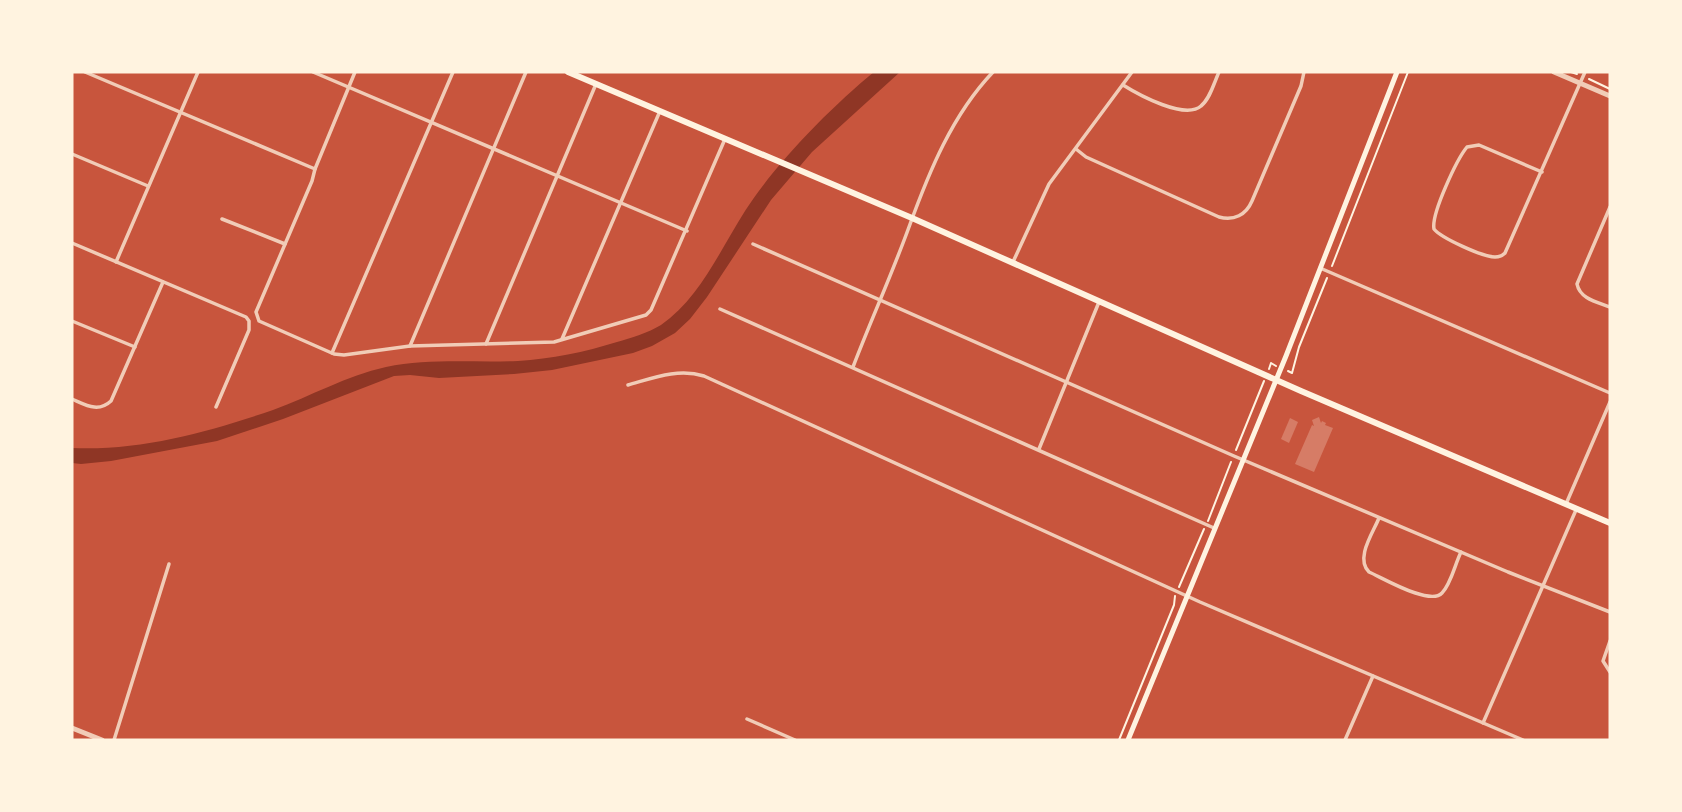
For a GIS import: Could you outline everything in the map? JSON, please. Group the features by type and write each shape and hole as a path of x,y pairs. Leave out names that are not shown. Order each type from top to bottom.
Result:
{"main road":[{"path":"568,72 912,218 1610,523"},
{"path":"1128,740 1321,268 1397,72"}],"street":[{"path":"85,72 315,169"},
{"path":"116,262 198,72"},
{"path":"313,72 687,231"},
{"path":"355,72 312,181 256,310 257,318 332,353 344,355 410,346 536,343 562,339 649,312 687,231 725,139"},
{"path":"332,353 453,72"},
{"path":"410,346 526,72"},
{"path":"853,367 912,218 958,116 993,72"},
{"path":"1013,262 1046,189 1132,72"},
{"path":"1123,85 1176,109 1188,111 1203,104 1219,72"},
{"path":"1076,149 1086,157 1214,215 1224,218 1238,216 1246,211 1252,201 1301,86 1304,72"},
{"path":"1554,72 1610,96"},
{"path":"1542,172 1479,145 1467,147 1460,157 1434,218 1434,229 1442,236 1491,257 1500,256 1507,250 1542,172 1585,72"},
{"path":"486,344 596,84"},
{"path":"562,339 660,111"},
{"path":"72,154 148,186"},
{"path":"1610,207 1577,284 1579,292 1584,296 1610,307"},
{"path":"222,219 285,244"},
{"path":"72,243 243,316 249,321 249,330 216,407"},
{"path":"753,244 1243,459 1610,612"},
{"path":"1321,268 1610,393"},
{"path":"72,399 96,408 109,404 163,282"},
{"path":"1039,449 1100,301"},
{"path":"720,309 1216,528"},
{"path":"72,321 135,347"},
{"path":"628,385 676,373 688,372 704,376 1188,596 1524,740"},
{"path":"1566,504 1610,402"},
{"path":"1483,723 1577,509"},
{"path":"1379,517 1364,555 1364,567 1423,596 1435,597 1442,593 1461,552"},
{"path":"114,740 170,564"},
{"path":"1610,641 1603,661 1610,672"},
{"path":"1345,740 1373,676"},
{"path":"747,719 795,740"},
{"path":"72,728 102,740"}],"path":[{"path":"1333,262 1408,72"},
{"path":"1571,72 1576,74"},
{"path":"1589,80 1610,89"},
{"path":"1292,373 1299,347 1326,280"},
{"path":"1238,447 1263,382"},
{"path":"1212,512 1230,463"},
{"path":"1180,584 1187,575 1202,535"},
{"path":"1119,740 1174,605 1174,597"}],"shaded area":[{"path":"874,72 900,72 812,152 771,200 690,319 675,333 652,346 633,353 552,370 439,378 394,376 283,419 217,441 111,461 72,463 72,448 149,443 224,426 386,367 452,361 543,359 593,349 651,330 675,314 698,287 745,211 788,155 822,119"}],"building":[{"path":"1319,417 1321,423 1322,421 1333,428 1314,472 1295,464 1312,425 1314,426 1312,420"},
{"path":"1290,418 1298,422 1289,443 1281,439"}]}
